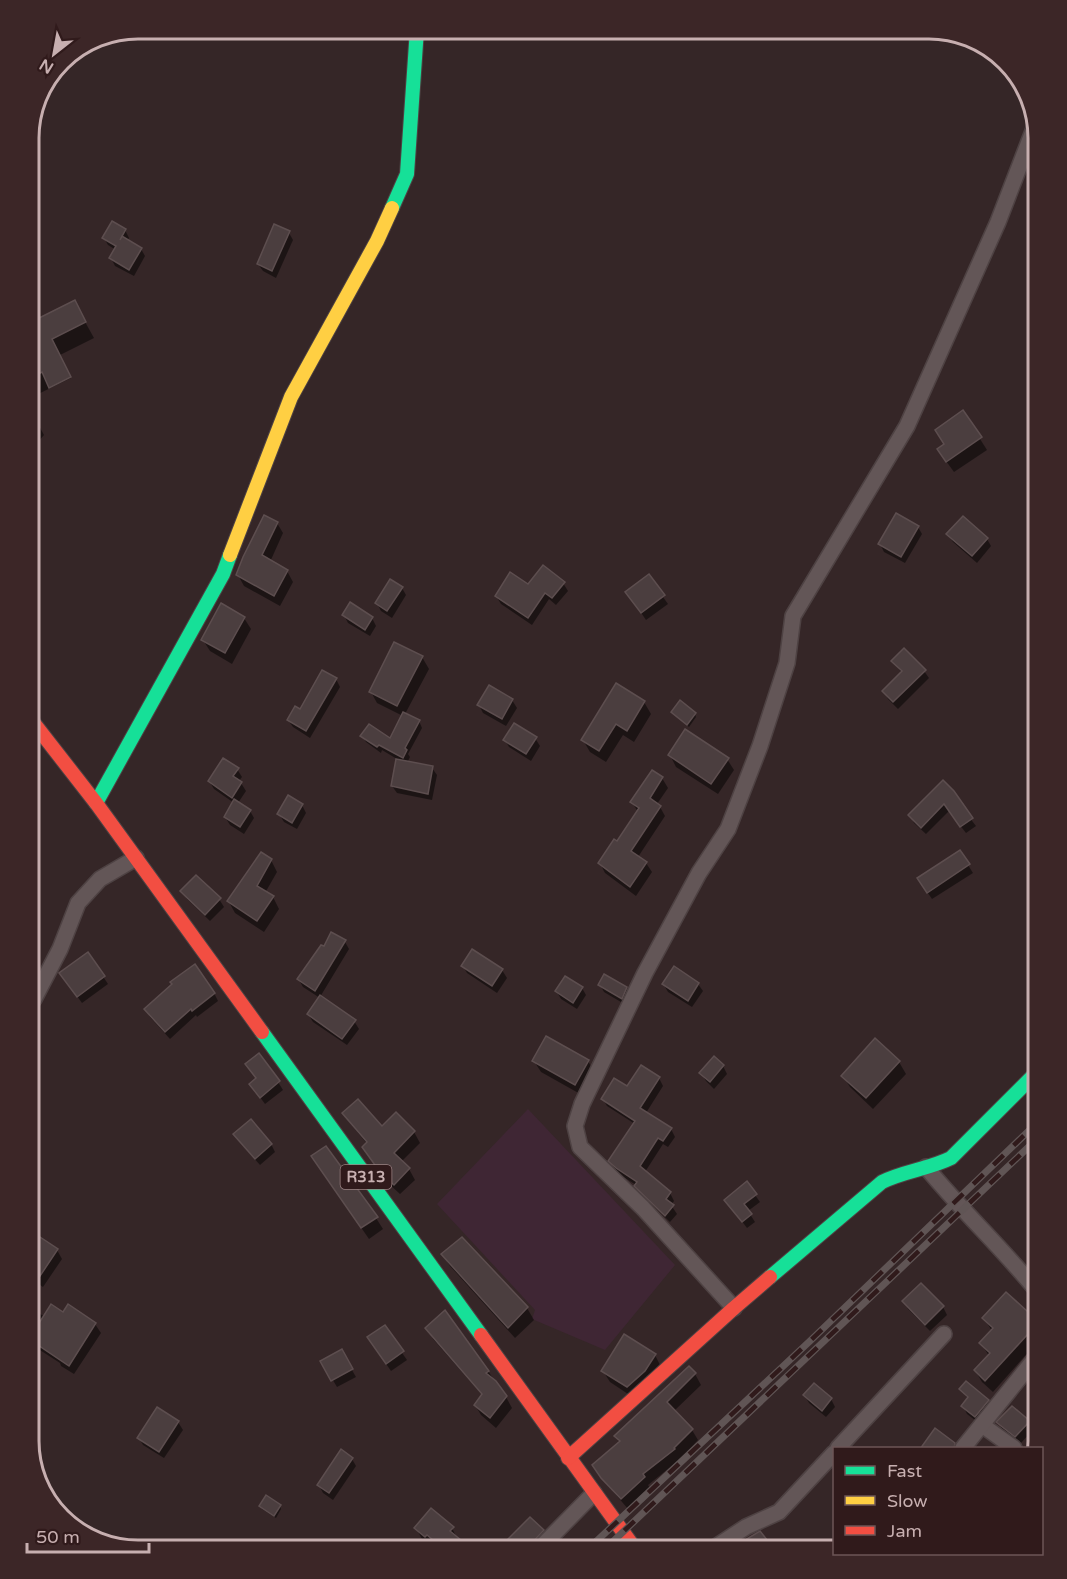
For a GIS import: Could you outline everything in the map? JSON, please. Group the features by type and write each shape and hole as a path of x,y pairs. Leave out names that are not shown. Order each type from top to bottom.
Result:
{"street":[{"path":"96,803 223,574 291,397 377,241 407,174 416,39"},
{"path":"734,1308 643,1208 580,1147 574,1126 582,1104 645,973 699,873 728,830 760,747 787,663 793,616 907,426 998,222 1028,144"},
{"name":"R313","path":"39,730 96,803 629,1540"},
{"path":"39,989 60,949 78,903 100,879 135,858"},
{"path":"568,1458 734,1308 882,1182 896,1175 951,1158 1028,1081"},
{"path":"926,1167 1028,1280"},
{"path":"840,1447 944,1334"},
{"path":"965,1447 1028,1368"},
{"path":"982,1425 1011,1447"},
{"path":"726,1540 746,1527 779,1512 833,1454"},
{"path":"548,1540 594,1493"}],"shaded area":[{"path":"528,1109 675,1265 605,1350 532,1319 535,1310 437,1204"}],"building":[{"path":"112,221 126,229 122,236 142,248 129,270 109,258 116,246 102,238"},
{"path":"274,224 290,231 272,271 257,264"},
{"path":"75,300 86,322 52,339 71,377 49,388 42,372 39,374 39,318"},
{"path":"963,410 982,437 946,462 937,449 944,444 935,430"},
{"path":"896,513 919,526 901,557 878,544"},
{"path":"264,515 278,522 262,555 288,570 274,596 236,575"},
{"path":"963,516 988,538 972,556 946,534"},
{"path":"543,565 565,582 552,598 545,593 528,618 495,596 510,572 528,584"},
{"path":"649,574 665,595 641,613 625,592"},
{"path":"390,579 403,587 387,611 375,603"},
{"path":"350,602 373,617 365,630 342,615"},
{"path":"221,603 245,617 225,653 201,640"},
{"path":"394,642 423,656 397,706 369,692"},
{"path":"904,648 926,670 893,702 882,691 902,671 891,661"},
{"path":"322,670 337,678 306,731 287,720 295,706 300,709"},
{"path":"616,683 645,701 627,731 616,724 599,751 581,740"},
{"path":"489,685 513,699 502,719 477,705"},
{"path":"680,700 696,713 687,725 671,712"},
{"path":"403,712 420,720 405,748 407,750 403,758 379,745 377,747 360,736 369,724 390,738"},
{"path":"514,723 537,737 526,754 503,740"},
{"path":"685,729 729,758 711,784 668,755"},
{"path":"223,758 239,768 233,776 242,782 232,798 208,781"},
{"path":"396,759 433,766 428,794 391,786"},
{"path":"652,770 663,777 650,798 661,806 631,851 647,862 630,887 598,863 614,839 617,841 639,808 630,802"},
{"path":"943,780 954,791 973,818 960,827 944,804 921,828 908,815"},
{"path":"288,795 303,804 292,823 277,814"},
{"path":"234,799 251,810 240,827 224,817"},
{"path":"960,850 970,864 927,893 917,878"},
{"path":"261,852 272,859 257,886 274,896 257,921 227,901"},
{"path":"196,875 221,898 205,915 180,891"},
{"path":"331,932 346,940 315,991 297,979 321,945 324,946"},
{"path":"472,949 503,969 492,986 461,966"},
{"path":"88,952 105,976 77,997 59,973"},
{"path":"195,964 215,993 192,1011 191,1009 165,1032 144,1009 172,984 170,982"},
{"path":"674,966 699,983 688,1001 662,984"},
{"path":"604,974 627,987 622,999 598,985"},
{"path":"565,976 583,987 573,1003 555,991"},
{"path":"320,995 356,1020 342,1039 307,1014"},
{"path":"546,1036 589,1060 575,1085 532,1061"},
{"path":"875,1038 900,1061 866,1098 841,1076"},
{"path":"259,1053 280,1081 260,1098 249,1084 256,1078 245,1064"},
{"path":"714,1056 724,1065 710,1082 699,1073"},
{"path":"641,1065 660,1077 640,1108 672,1128 663,1141 658,1138 640,1166 671,1192 666,1199 674,1205 665,1216 634,1186 637,1182 608,1161 635,1121 601,1099 614,1078 627,1086"},
{"path":"358,1099 382,1126 396,1112 415,1131 394,1153 410,1168 394,1185 380,1172 362,1147 367,1142 342,1113"},
{"path":"251,1119 272,1144 255,1159 233,1134"},
{"path":"326,1146 378,1217 361,1228 311,1156"},
{"path":"747,1181 757,1194 744,1204 752,1214 742,1222 724,1200"},
{"path":"462,1237 528,1307 508,1328 441,1254"},
{"path":"39,1238 58,1249 39,1278 39,1254"},
{"path":"921,1283 944,1306 925,1325 902,1301"},
{"path":"1006,1292 1028,1312 1028,1334 985,1381 974,1370 990,1353 979,1343 993,1328 982,1318"},
{"path":"51,1304 63,1312 68,1304 96,1323 69,1366 39,1346 39,1323"},
{"path":"445,1310 489,1371 486,1373 496,1381 507,1396 490,1418 474,1405 482,1394 425,1328"},
{"path":"385,1325 404,1351 386,1364 367,1337"},
{"path":"624,1334 656,1354 645,1371 627,1387 601,1371"},
{"path":"342,1349 353,1369 331,1381 320,1361"},
{"path":"689,1366 696,1373 667,1402 693,1429 675,1449 643,1474 645,1477 621,1499 592,1465 620,1441 614,1436"},
{"path":"966,1381 989,1400 975,1417 961,1406 968,1397 959,1389"},
{"path":"814,1383 832,1398 822,1411 803,1395"},
{"path":"1012,1406 1028,1419 1028,1423 1015,1437 996,1422"},
{"path":"157,1407 179,1421 159,1452 137,1438"},
{"path":"935,1428 955,1443 954,1447 921,1447"},
{"path":"341,1449 353,1458 329,1493 317,1485"},
{"path":"266,1495 281,1505 274,1516 259,1506"},
{"path":"431,1508 454,1527 450,1531 461,1540 433,1540 414,1528"},
{"path":"530,1517 544,1530 535,1540 507,1540"},
{"path":"760,1531 767,1540 745,1540"}],"railway":[{"path":"598,1540 810,1341 1028,1132"},
{"path":"615,1540 1028,1147"}],"traffic: fast":[{"path":"392,208 407,174 416,39"},
{"path":"96,803 223,574 230,555"},
{"path":"262,1032 481,1335"},
{"path":"770,1277 882,1182 951,1158 1028,1081"}],"traffic: slow":[{"path":"230,555 291,397 377,241 392,208"}],"traffic: jam":[{"path":"39,730 96,803 262,1032"},
{"path":"568,1458 770,1277"},
{"path":"481,1335 629,1540"}]}
